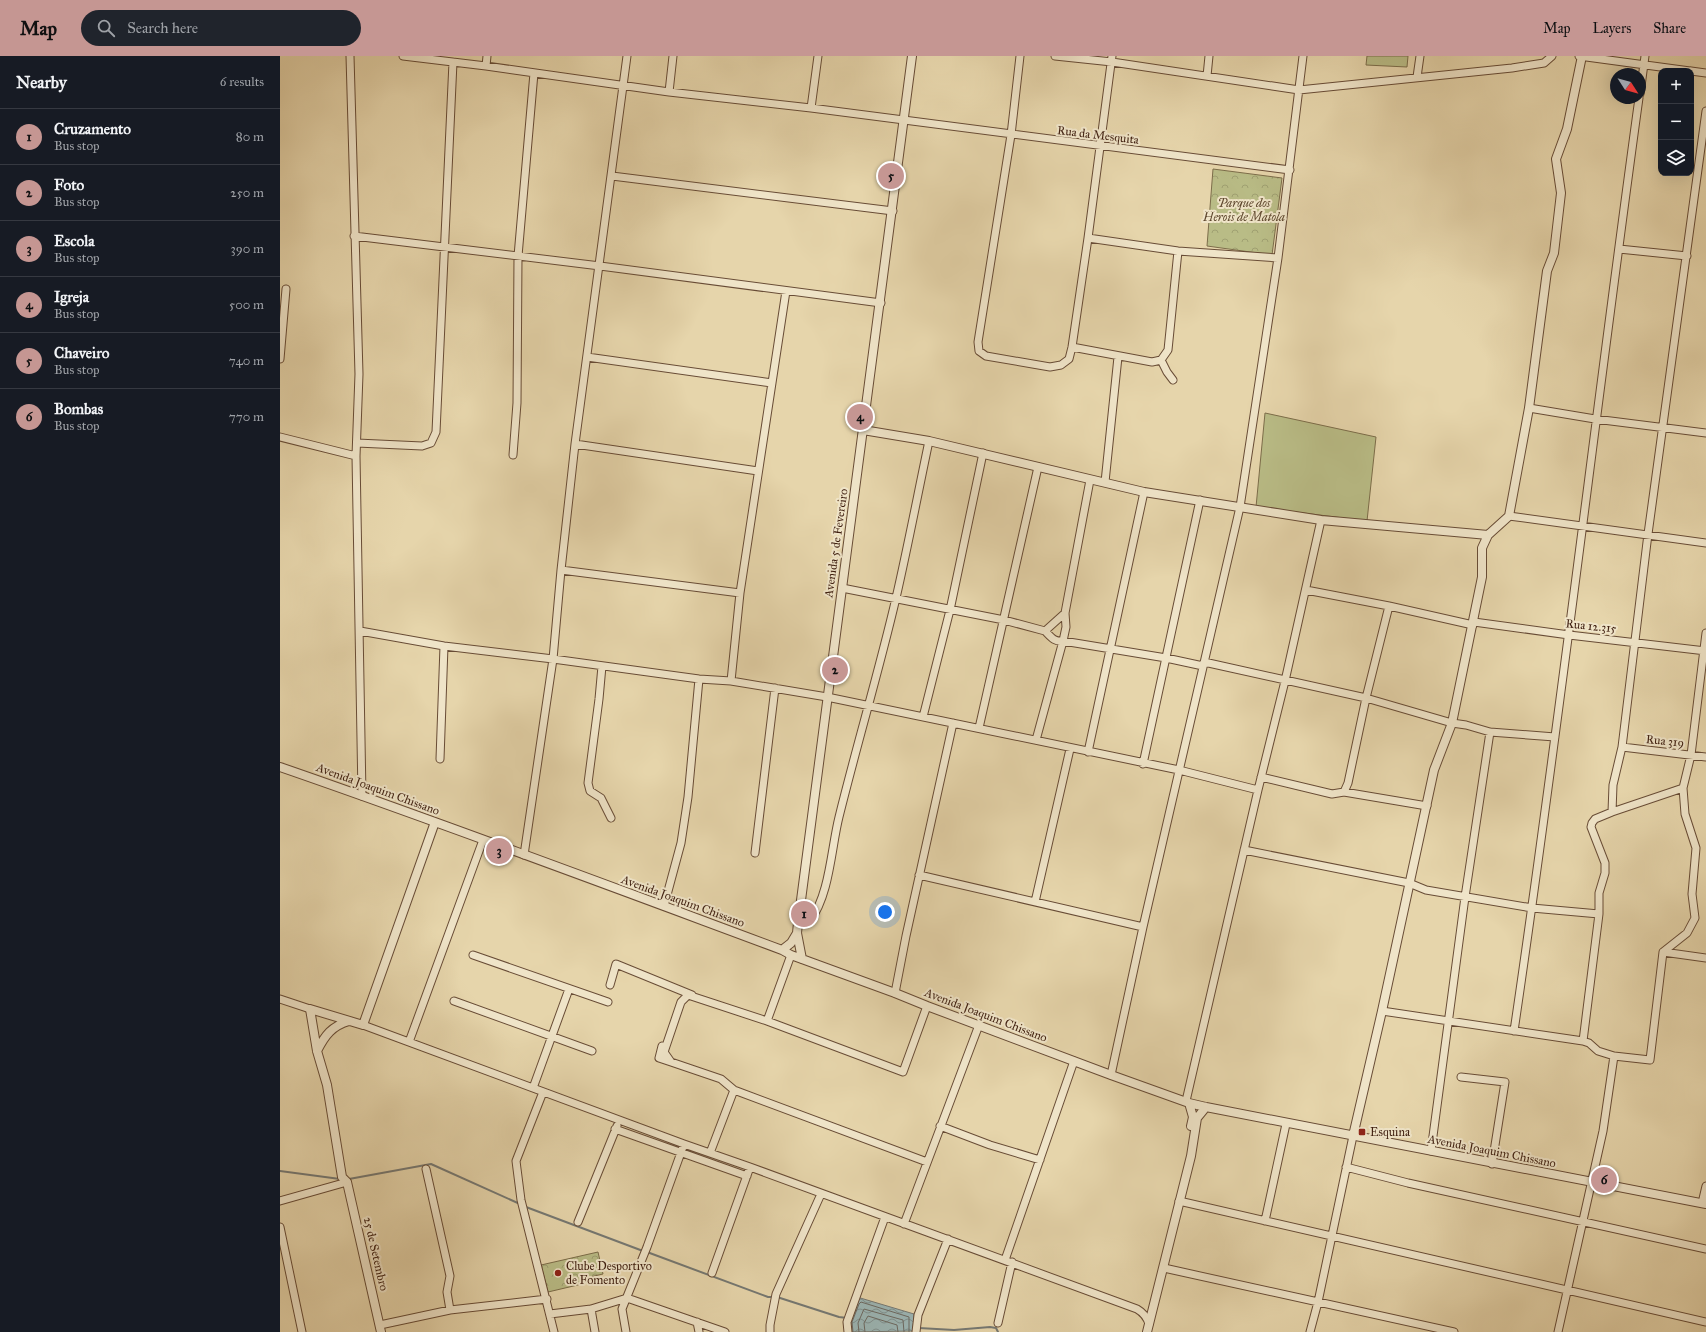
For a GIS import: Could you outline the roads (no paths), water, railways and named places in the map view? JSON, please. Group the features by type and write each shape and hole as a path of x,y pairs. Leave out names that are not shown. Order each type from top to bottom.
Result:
{"street":[{"path":"350,56 359,374 356,456 362,796"},
{"name":"Rua da Mesquita","path":"403,56 486,66 669,92 811,108 1010,135 1290,170"},
{"path":"486,66 487,56"},
{"path":"524,855 553,659 560,570 575,444 627,56"},
{"path":"669,92 673,56"},
{"path":"811,108 818,56"},
{"name":"Avenida 5 de Fevereiro","path":"802,959 797,933 827,697 881,303 912,56"},
{"path":"1020,56 1010,135 978,342 979,351 986,356 1050,367 1061,364 1069,359 1072,347 1112,59"},
{"path":"1055,56 1112,59 1206,76 1299,90 1512,68 1544,63 1552,56"},
{"path":"1206,76 1209,56"},
{"path":"1111,1074 1178,770 1240,507 1278,258 1303,56"},
{"path":"1417,77 1420,56"},
{"path":"1310,1332 1318,1302 1346,1167 1382,1011 1434,770 1452,723 1474,624 1482,577 1482,548 1488,535 1510,516 1529,408 1547,271 1554,252 1561,193 1556,160 1567,129 1581,56 1668,68"},
{"path":"1644,68 1645,56"},
{"path":"357,443 422,446 431,443 436,432 453,62"},
{"path":"1694,71 1706,73"},
{"path":"513,455 517,403 518,256 534,73"},
{"path":"1514,1031 1569,635 1638,104"},
{"path":"1612,812 1613,785 1622,747 1662,427 1706,111"},
{"path":"612,176 893,211"},
{"path":"354,236 444,246 881,303"},
{"path":"1088,238 1178,251 1278,258"},
{"path":"1619,249 1687,256"},
{"path":"1072,347 1152,362 1161,360 1168,350 1178,251"},
{"path":"280,359 286,289"},
{"path":"731,681 740,593 786,291"},
{"path":"1105,482 1118,356"},
{"path":"587,357 772,383"},
{"path":"1161,360 1173,380"},
{"path":"1529,408 1596,419 1706,433"},
{"path":"863,430 929,441 1144,492 1321,520 1488,535"},
{"path":"280,437 356,456"},
{"path":"799,920 810,921 819,906 838,818 869,706 896,598 929,441"},
{"path":"575,444 758,471"},
{"path":"923,717 950,610 983,453"},
{"path":"979,728 1038,467"},
{"path":"1036,740 1066,627 1064,613 1090,480"},
{"path":"1088,752 1112,648 1144,492"},
{"path":"1143,764 1200,500"},
{"path":"1510,516 1706,543"},
{"path":"1188,1165 1193,1117 1187,1102 1321,520"},
{"path":"560,570 740,593"},
{"path":"842,588 1004,620 1045,631 1058,642 1063,641 1112,648 1285,680 1366,698 1452,723 1466,725 1490,732 1555,737"},
{"name":"Rua 12.315","path":"1306,590 1474,624 1705,650"},
{"path":"1344,792 1348,784 1366,698 1389,606"},
{"path":"1045,631 1064,613"},
{"path":"360,631 444,646 553,659 699,680 731,681 827,697 1036,740 1070,749 1178,770 1258,790"},
{"path":"1382,1011 1583,1041 1589,1043 1598,1051 1614,1056 1650,1060 1663,952 1687,933 1695,918 1692,894 1696,848 1685,814 1683,788 1691,755 1706,633"},
{"path":"440,759 444,646"},
{"path":"602,666 588,783 590,791 601,798 611,818"},
{"path":"664,906 681,843 688,797 699,680"},
{"path":"754,853 775,688"},
{"path":"896,993 906,936 953,723"},
{"path":"1431,1151 1465,897 1490,732"},
{"name":"Rua 319","path":"1622,747 1706,757"},
{"path":"1035,902 1070,749"},
{"name":"Avenida Joaquim Chissano","path":"280,767 664,906 927,1006 1187,1102 1286,1124 1704,1204"},
{"path":"1261,777 1332,794 1344,792 1427,806"},
{"path":"1583,1041 1599,914 1599,893 1605,873 1604,863 1592,823 1595,819 1612,812 1683,788"},
{"path":"363,1025 435,822"},
{"path":"409,1042 483,840"},
{"path":"1244,850 1409,883 1426,890 1532,908 1599,914"},
{"path":"919,875 1143,927"},
{"path":"782,950 791,943 797,933"},
{"path":"1663,952 1706,958"},
{"path":"473,955 608,1002"},
{"path":"767,1021 791,955"},
{"path":"610,985 616,964 696,997 767,1021 903,1072 927,1006"},
{"path":"533,1088 568,989"},
{"path":"682,991 660,1051 659,1058 721,1079 734,1090 927,1162"},
{"path":"671,1062 664,1052 682,1002 688,995 696,997"},
{"path":"280,999 350,1020 885,1218 948,1239 1137,1309 1143,1312 1147,1317 1148,1328"},
{"path":"454,1001 592,1051"},
{"name":"25 de Setembro","path":"310,1009 317,1051 327,1085 345,1179 381,1329"},
{"path":"317,1051 329,1030 350,1020"},
{"path":"904,1224 979,1025"},
{"path":"1558,1332 1603,1132 1614,1056"},
{"path":"998,1323 1008,1261 1040,1160 1074,1061"},
{"path":"1461,1077 1505,1082 1492,1164"},
{"path":"710,1153 734,1090"},
{"path":"543,1092 516,1161 521,1200 554,1332"},
{"path":"1148,1328 1191,1156 1197,1118 1206,1107"},
{"path":"578,1222 619,1120"},
{"path":"1265,1221 1286,1124"},
{"path":"940,1126 990,1145 1040,1160"},
{"path":"615,1129 747,1176"},
{"path":"626,1332 622,1309 644,1256 684,1144"},
{"path":"712,1273 750,1167"},
{"path":"1346,1167 1706,1249"},
{"path":"426,1169 450,1276 447,1292 450,1310"},
{"path":"280,1201 345,1179"},
{"path":"1704,1204 1706,1186"},
{"path":"770,1332 776,1297 821,1194"},
{"path":"1179,1201 1706,1322"},
{"path":"848,1332 848,1318 885,1218"},
{"path":"280,1227 302,1332"},
{"path":"916,1332 918,1315 948,1239"},
{"path":"1164,1268 1454,1332"},
{"path":"550,1314 591,1309 627,1298 725,1332"},
{"path":"381,1329 450,1310 547,1300"},
{"path":"1137,1309 1143,1310 1150,1307 1155,1301"},
{"path":"591,1309 595,1332"},
{"path":"697,1322 699,1332"}],"water":[{"path":"857,1297 914,1314 913,1331 850,1332 848,1322"}],"waterway":[{"path":"349,1179 431,1164 520,1204"},
{"path":"280,1171 340,1179"},
{"path":"526,1207 643,1251"},
{"path":"647,1252 768,1297 773,1297"},
{"path":"777,1297 839,1317 847,1318"},
{"path":"919,1328 954,1330 990,1327 996,1328 998,1332"}],"place":[{"name":"Chaveiro","path":"891,176"},
{"name":"Igreja","path":"860,417"},
{"name":"Foto","path":"835,670"},
{"name":"Escola","path":"499,851"},
{"name":"Cruzamento","path":"804,914"},
{"name":"Esquina","path":"1362,1132"},
{"name":"Bombas","path":"1604,1180"},
{"name":"Clube Desportivo de Fomento","path":"558,1273"}],"park label":[{"name":"Parque dos Herois de Matola","path":"1244,210"}]}
